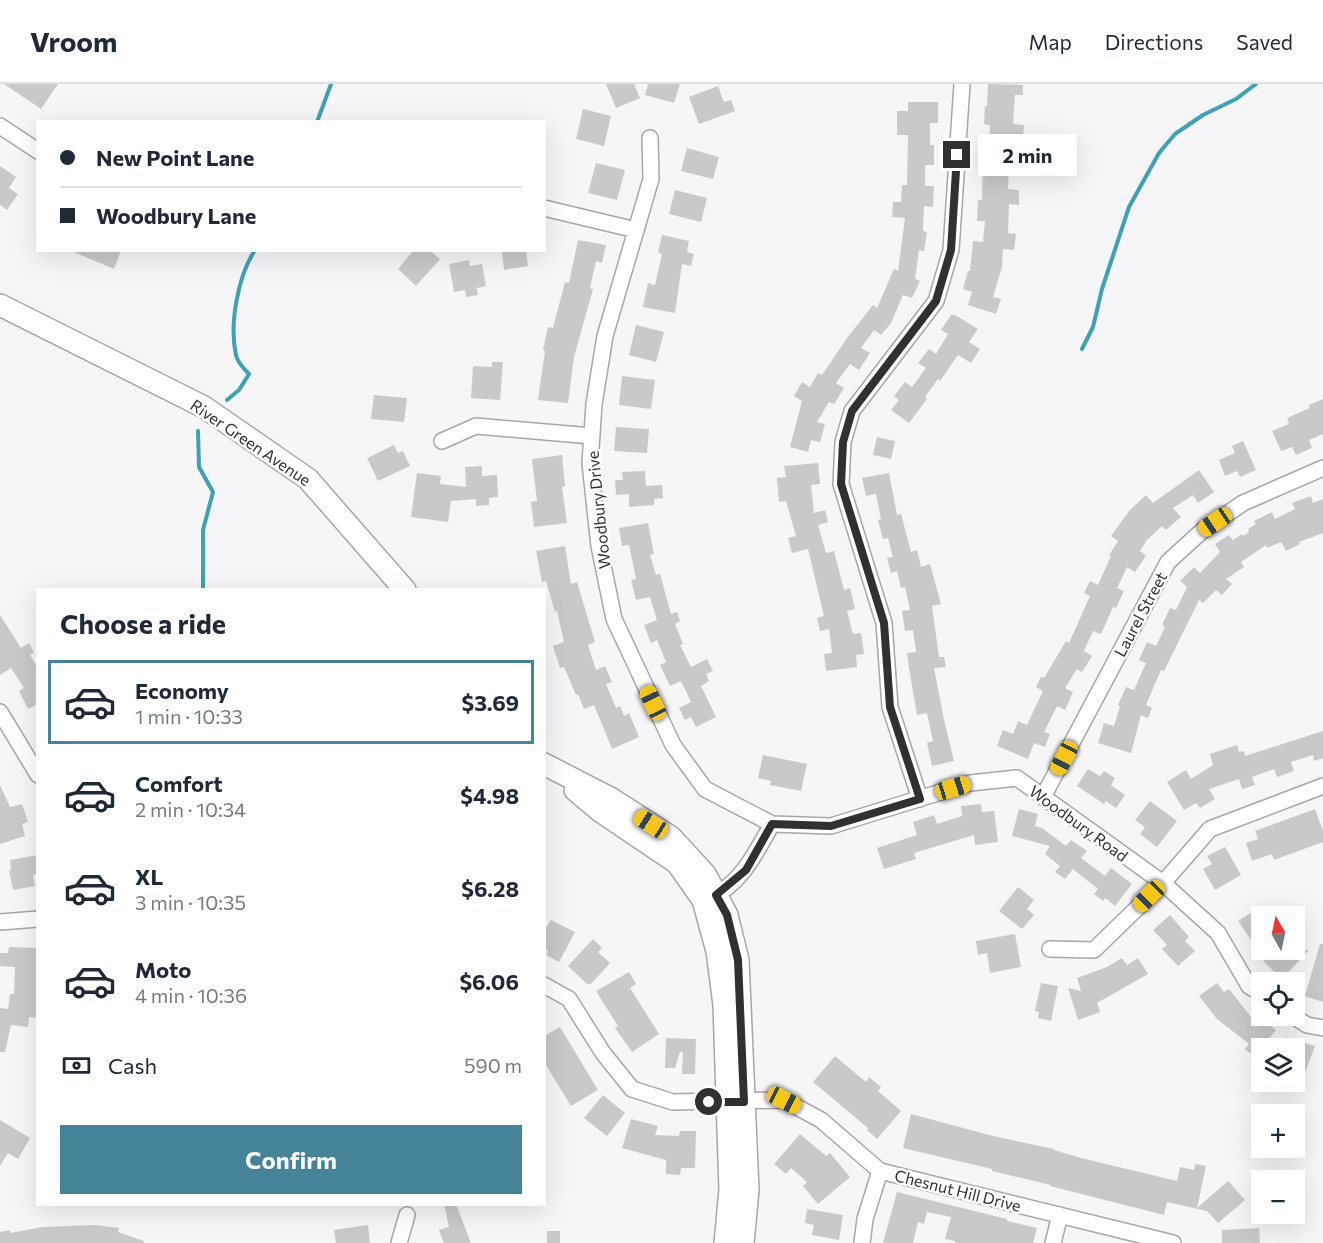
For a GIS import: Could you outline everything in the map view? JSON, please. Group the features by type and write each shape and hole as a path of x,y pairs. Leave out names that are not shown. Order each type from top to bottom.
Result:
{"street":[{"path":"920,799 890,707 884,623 841,484 843,442 852,411 936,301 951,250 962,84"},
{"path":"0,126 36,150"},
{"name":"Woodbury Drive","path":"650,138 651,179 605,336 594,404 590,463 598,546 614,619 673,745 705,789 772,824"},
{"path":"546,208 636,230"},
{"name":"River Green Avenue","path":"0,305 204,407 308,479 403,588"},
{"path":"442,441 476,426 592,436"},
{"name":"Laurel Street","path":"1043,797 1168,562 1202,531 1243,503 1323,468"},
{"path":"0,712 36,771"},
{"path":"546,765 612,799 671,837 705,874 710,898 727,915 738,960 736,1102 725,1243"},
{"name":"Woodbury Road","path":"772,824 831,826 970,783 1017,778 1163,883 1218,933 1251,987"},
{"path":"1050,949 1094,950 1163,883 1210,829 1323,786"},
{"path":"710,898 746,870 772,824"},
{"path":"0,922 36,919"},
{"name":"Chesnut Hill Drive","path":"546,986 568,999 603,1053 632,1089 673,1102 784,1100 822,1120 880,1171 1173,1243"},
{"path":"1305,1024 1323,1028"},
{"path":"736,1102 748,1190 743,1243"},
{"path":"862,1243 865,1219 880,1171"},
{"path":"399,1243 407,1215"},
{"path":"1053,1243 1060,1215"}],"building":[{"path":"4,84 58,84 41,109"},
{"path":"606,84 634,84 640,98 616,108"},
{"path":"648,84 680,84 674,103 645,95"},
{"path":"988,84 1023,85 1023,95 1015,95 1013,124 1024,125 1023,140 1010,139 1008,189 1019,190 1019,205 1009,204 1008,233 1016,234 1014,250 1003,249 1002,267 993,297 1001,299 996,314 968,305 972,292 963,289 968,271 970,271 973,241 983,242 985,221 977,221 978,200 982,200 983,147 989,147 990,125 984,124"},
{"path":"718,86 724,102 731,100 735,111 699,124 689,97"},
{"path":"908,102 938,102 938,123 930,123 930,145 934,145 934,165 925,165 925,186 934,186 933,207 924,206 923,231 927,232 924,251 919,250 915,279 920,281 912,298 903,295 891,323 881,335 874,330 861,348 870,353 859,370 850,364 836,383 844,388 834,404 829,402 817,422 825,424 820,442 811,440 808,452 790,447 802,401 794,396 802,382 810,387 818,373 822,375 873,305 877,308 894,269 898,271 905,218 892,217 893,202 901,202 902,185 907,185 908,135 897,135 897,111 908,111"},
{"path":"583,109 611,116 604,146 576,139"},
{"path":"687,148 719,157 713,179 681,171"},
{"path":"596,163 625,170 617,200 588,193"},
{"path":"0,166 16,177 9,188 18,194 7,210 0,205"},
{"path":"675,190 707,198 701,222 669,214"},
{"path":"662,235 689,241 687,252 694,254 691,266 682,264 675,313 643,307 648,283 655,285 662,254 658,253"},
{"path":"578,240 606,245 602,263 596,261 590,288 593,289 574,357 568,403 538,400 545,351 543,350 548,327 553,328 565,282 569,283"},
{"path":"74,252 120,252 114,269"},
{"path":"412,252 431,252 440,259 416,286 398,269"},
{"path":"502,252 526,252 528,266 504,270"},
{"path":"469,260 470,266 482,264 486,286 477,288 478,295 466,297 465,290 454,292 449,264"},
{"path":"951,315 955,315 978,329 969,342 980,349 971,363 958,355 940,381 938,379 925,397 927,399 909,423 891,410 899,400 894,396 905,382 912,387 926,368 918,363 929,349 936,354 948,334 941,330"},
{"path":"636,325 664,332 656,362 629,355"},
{"path":"492,362 503,362 500,400 471,398 473,366 492,367"},
{"path":"622,376 655,380 651,409 619,405"},
{"path":"374,395 407,398 404,422 371,419"},
{"path":"1323,399 1323,434 1309,440 1312,448 1296,455 1292,447 1281,451 1272,431 1289,424 1287,418 1310,408 1309,405"},
{"path":"616,427 649,429 647,453 614,451"},
{"path":"877,437 895,441 891,459 873,455"},
{"path":"1243,441 1256,470 1240,477 1237,471 1225,476 1219,460 1235,453 1232,446"},
{"path":"394,445 398,453 403,451 410,466 378,481 367,458"},
{"path":"562,455 565,486 562,487 567,523 534,527 531,502 537,501 532,459"},
{"path":"818,463 820,484 811,485 814,513 825,510 828,522 818,525 826,553 834,551 844,590 850,588 855,609 847,611 853,634 861,633 864,654 856,655 857,667 826,671 824,654 832,653 829,629 820,631 817,618 824,616 808,549 792,553 788,538 796,536 786,501 779,502 777,478 786,477 784,466"},
{"path":"482,466 482,476 497,475 498,497 489,498 489,505 476,506 476,499 451,501 448,522 411,517 417,473 441,476 440,484 466,487 465,467"},
{"path":"1199,470 1214,492 1198,503 1193,495 1173,508 1181,517 1166,530 1162,526 1147,540 1140,551 1146,556 1135,572 1127,567 1117,588 1124,591 1116,608 1113,607 1101,634 1093,631 1084,651 1092,656 1082,672 1077,669 1065,688 1073,692 1065,710 1057,706 1044,732 1050,734 1045,747 1034,743 1028,759 997,746 1003,730 1013,734 1018,721 1027,725 1043,691 1036,687 1066,641 1069,643 1090,596 1084,593 1090,581 1098,585 1111,556 1109,555 1118,541 1111,536 1129,511 1146,495 1153,503"},
{"path":"645,471 646,486 662,485 663,498 654,499 654,505 629,507 629,494 616,495 615,480 623,480 622,472"},
{"path":"889,473 897,515 901,514 911,552 917,550 921,567 930,564 941,604 932,606 939,657 944,657 946,667 934,668 954,761 932,766 927,743 933,741 927,713 917,715 909,668 907,653 916,652 913,630 905,631 902,611 910,610 905,587 901,588 897,571 891,573 887,558 893,557 888,538 883,539 878,520 881,519 876,494 866,496 862,478"},
{"path":"1311,496 1313,503 1323,499 1323,533 1299,542 1300,544 1286,551 1281,542 1267,548 1266,545 1241,562 1244,567 1226,579 1232,584 1222,595 1216,590 1203,603 1199,600 1164,671 1161,670 1146,705 1152,708 1148,718 1141,715 1131,753 1098,743 1104,723 1114,726 1120,706 1118,705 1126,687 1134,690 1146,663 1139,660 1147,642 1156,646 1165,627 1162,625 1170,608 1176,610 1187,587 1180,581 1194,567 1200,573 1220,552 1215,544 1229,535 1233,540 1242,534 1243,536 1256,524 1254,521 1272,512 1275,519 1295,509 1292,503"},
{"path":"648,523 654,554 650,555 656,575 660,574 671,614 677,612 680,621 675,624 683,644 680,645 691,667 707,659 713,671 706,674 709,681 701,686 716,717 696,727 691,717 685,720 679,708 691,702 681,681 670,686 660,665 666,662 657,640 651,643 644,625 657,620 650,597 636,600 631,580 636,579 629,545 622,546 619,528"},
{"path":"565,546 571,584 577,582 595,642 588,645 596,670 605,666 612,682 606,684 616,708 620,706 624,716 629,713 639,737 612,749 594,705 584,709 564,667 560,668 553,646 564,642 557,611 555,612 546,581 542,582 536,551"},
{"path":"0,615 21,648 29,643 34,652 30,655 36,665 36,705 28,709 19,691 24,688 11,668 0,675"},
{"path":"1323,731 1323,758 1314,761 1313,755 1291,762 1294,771 1277,777 1274,769 1252,777 1255,785 1242,789 1239,779 1209,789 1215,799 1200,808 1196,803 1184,810 1167,782 1186,770 1191,779 1213,765 1210,754 1237,745 1239,752 1244,751 1245,756"},
{"path":"763,755 807,764 801,791 770,785 771,781 758,778"},
{"path":"1088,769 1100,776 1104,771 1115,778 1111,785 1125,795 1116,808 1106,801 1104,804 1077,786"},
{"path":"0,785 10,807 22,804 28,822 22,824 25,836 0,844"},
{"path":"1150,801 1177,821 1157,847 1140,834 1145,827 1135,820"},
{"path":"981,804 982,812 994,811 998,842 975,845 974,835 914,853 916,859 884,869 877,848 917,835 913,822 934,815 937,824 962,816 961,806"},
{"path":"1019,809 1038,814 1035,826 1042,828 1066,846 1071,840 1087,851 1081,858 1105,876 1111,868 1132,884 1115,906 1105,898 1103,901 1094,894 1098,889 1073,869 1065,879 1055,872 1060,866 1045,854 1050,846 1012,836"},
{"path":"1315,809 1323,831 1323,842 1274,860 1272,854 1252,861 1246,843 1258,839 1255,831"},
{"path":"1225,847 1241,875 1215,890 1203,869 1212,864 1207,856"},
{"path":"36,855 36,874 33,875 35,886 13,890 9,870 11,870 10,860"},
{"path":"1018,887 1034,900 1027,909 1034,915 1022,929 999,911"},
{"path":"1251,913 1251,940 1238,921"},
{"path":"1170,915 1189,937 1185,941 1195,951 1178,966 1162,949 1167,945 1153,930"},
{"path":"551,920 575,932 559,962 546,955 548,951 546,950 546,928"},
{"path":"1015,934 1021,967 990,973 987,953 978,955 976,941"},
{"path":"593,939 602,948 598,952 610,963 591,984 587,984 568,966"},
{"path":"1320,944 1323,944 1323,1002 1305,996"},
{"path":"9,947 36,948 36,1018 29,1017 28,1027 11,1025 5,1052 0,1052 0,1008 8,1009 10,994 14,994 15,967 0,966 0,953 8,953"},
{"path":"1122,958 1127,965 1138,958 1148,974 1097,1003 1100,1012 1078,1020 1068,988 1081,991 1077,978 1107,967"},
{"path":"1300,960 1289,972 1275,972 1263,961"},
{"path":"629,972 636,984 630,988 659,1034 632,1052 615,1028 618,1026 596,991"},
{"path":"1041,983 1058,986 1051,1021 1038,1018 1039,1012 1035,1011"},
{"path":"1217,983 1224,992 1229,989 1251,1017 1251,1026 1271,1026 1276,1030 1270,1038 1251,1038 1251,1054 1245,1049 1249,1044 1217,1019 1199,996"},
{"path":"560,1027 598,1090 571,1106 546,1065 546,1035"},
{"path":"666,1038 696,1039 695,1074 682,1074 683,1052 680,1052 675,1068 665,1068"},
{"path":"1305,1043 1315,1046 1305,1070"},
{"path":"835,1056 866,1082 869,1077 881,1087 878,1091 901,1111 877,1139 867,1130 868,1128 813,1082"},
{"path":"603,1095 625,1113 607,1136 584,1118"},
{"path":"911,1114 1177,1181 1180,1167 1194,1170 1195,1164 1206,1166 1197,1208 1228,1181 1245,1200 1218,1223 1207,1211 1167,1202 1164,1215 1050,1186 992,1171 992,1169 903,1148"},
{"path":"631,1119 658,1126 655,1135 679,1136 680,1131 696,1131 695,1168 681,1168 680,1175 666,1174 666,1160 622,1148"},
{"path":"0,1120 30,1138 18,1159 8,1153 0,1166"},
{"path":"800,1134 826,1156 830,1153 850,1177 818,1204 803,1186 807,1182 791,1168 786,1174 774,1164"},
{"path":"897,1192 1037,1228 1033,1243 955,1243 955,1241 945,1239 951,1217 927,1212 924,1224 918,1222 913,1243 883,1243"},
{"path":"444,1206 457,1206 471,1243 444,1243 439,1230 449,1227"},
{"path":"807,1209 843,1215 839,1240 812,1235 814,1225 805,1223"},
{"path":"95,1225 119,1228 118,1232 144,1241 144,1243 0,1243 0,1232 10,1230 10,1233 43,1227"},
{"path":"368,1225 370,1243 336,1243 334,1230"},
{"path":"1259,1228 1260,1243 1222,1243 1222,1230"},
{"path":"547,1231 560,1231 560,1243 547,1243"}],"waterway":[{"path":"318,120 331,84"},
{"path":"1082,349 1093,327 1102,289 1129,207 1159,153 1175,134 1203,115 1236,99 1256,84"},
{"path":"227,400 239,390 249,374 237,358 234,343 234,315 244,273 254,252"},
{"path":"198,431 199,467 213,492 203,530 203,588"}],"route":[{"path":"709,1102 744,1102 738,960 727,915 716,895 746,870 772,824 831,826 920,799 890,707 884,623 841,484 843,442 852,411 936,301 951,250 957,155"}]}
